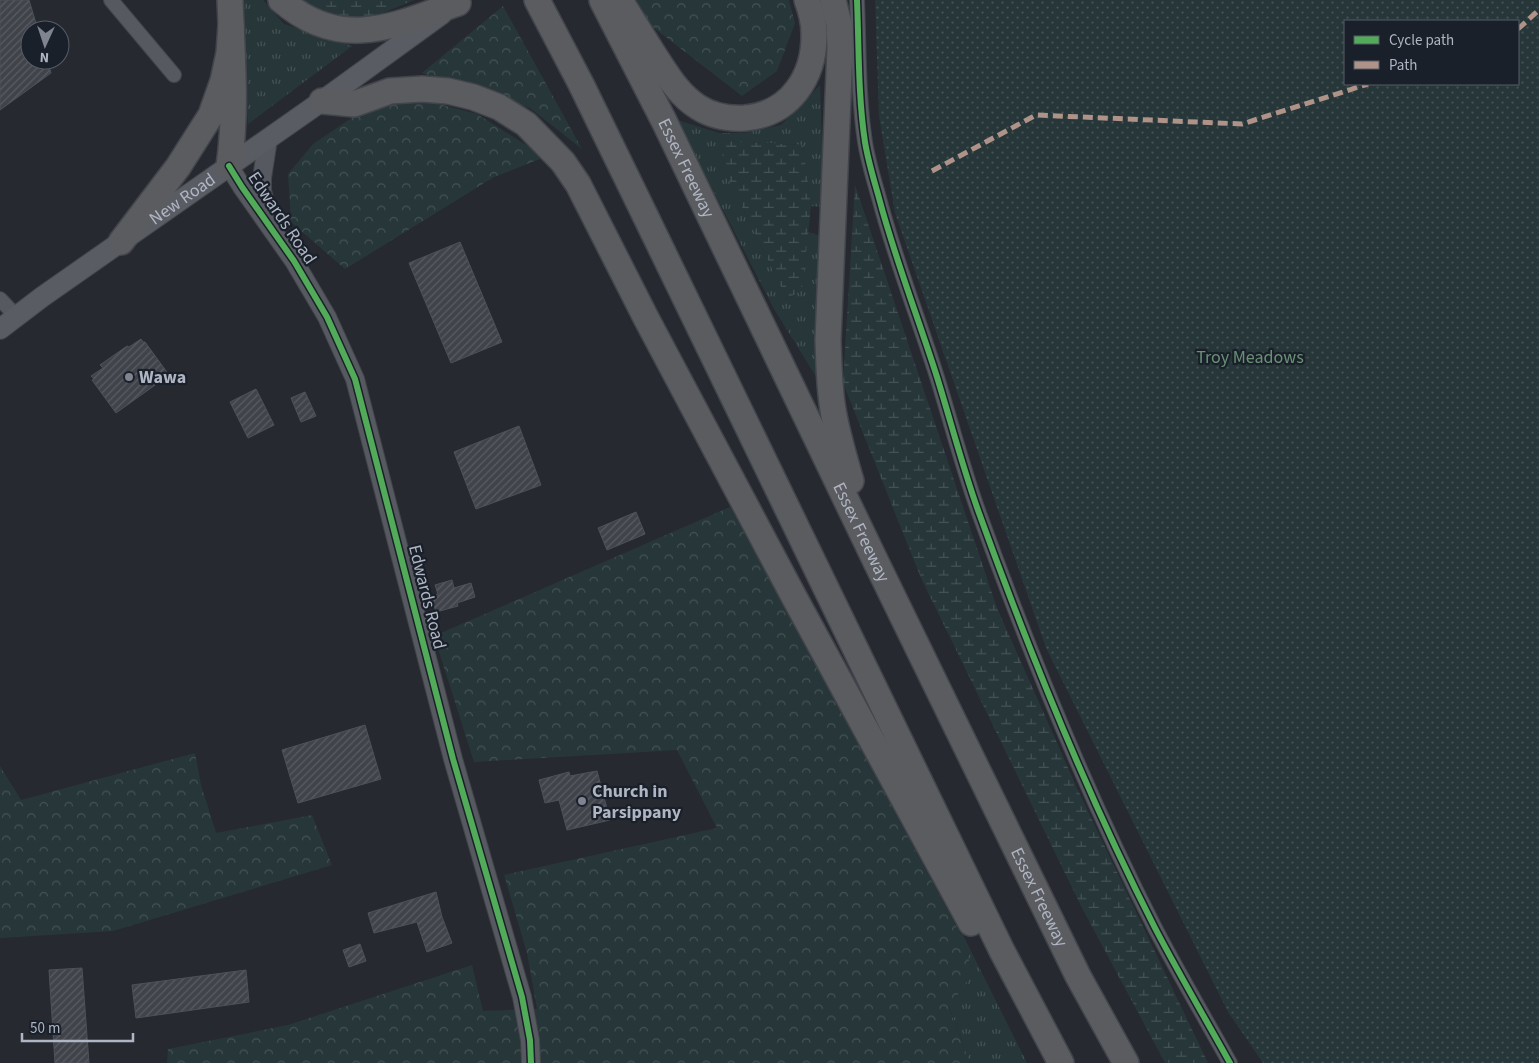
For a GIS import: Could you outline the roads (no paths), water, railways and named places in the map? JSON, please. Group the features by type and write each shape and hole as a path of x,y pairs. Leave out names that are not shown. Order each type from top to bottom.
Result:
{"highway":[{"path":"229,166 234,115 230,0"},
{"path":"282,0 292,10 312,21 329,27 351,31 395,26 460,1"},
{"path":"537,0 577,76 1002,951 1061,1063"},
{"name":"Essex Freeway","path":"602,0 664,121 1078,976 1126,1063"},
{"path":"620,0 668,76 682,94 708,113 721,117 738,118 754,117 769,112 796,94 806,75 813,53 814,32 807,0"},
{"path":"833,0 839,24 840,48 828,340 829,375 839,443 876,562"},
{"path":"121,242 178,167 211,115 224,81 231,25"},
{"path":"322,101 354,104 390,91 422,89 448,91 473,97 499,107 526,124 563,162 578,184 646,318 797,603 981,940 1002,951"}],"main road":[{"name":"New Road","path":"0,329 460,1"}],"street":[{"path":"111,0 174,75"},
{"path":"857,0 861,108 865,143 872,174 901,272 937,377 964,471 1032,654 1114,844 1156,928 1230,1063"},
{"name":"Edwards Road","path":"262,215 265,202 262,191 262,178 268,139"},
{"name":"Edwards Road","path":"229,166 294,261 326,317 355,379 454,759 522,998 530,1040 531,1063"},
{"path":"0,299 16,316"}],"place":[{"name":"Wawa","path":"129,377"},
{"name":"Church in Parsippany","path":"582,801"}],"park label":[{"name":"Troy Meadows","path":"1250,357"}]}
